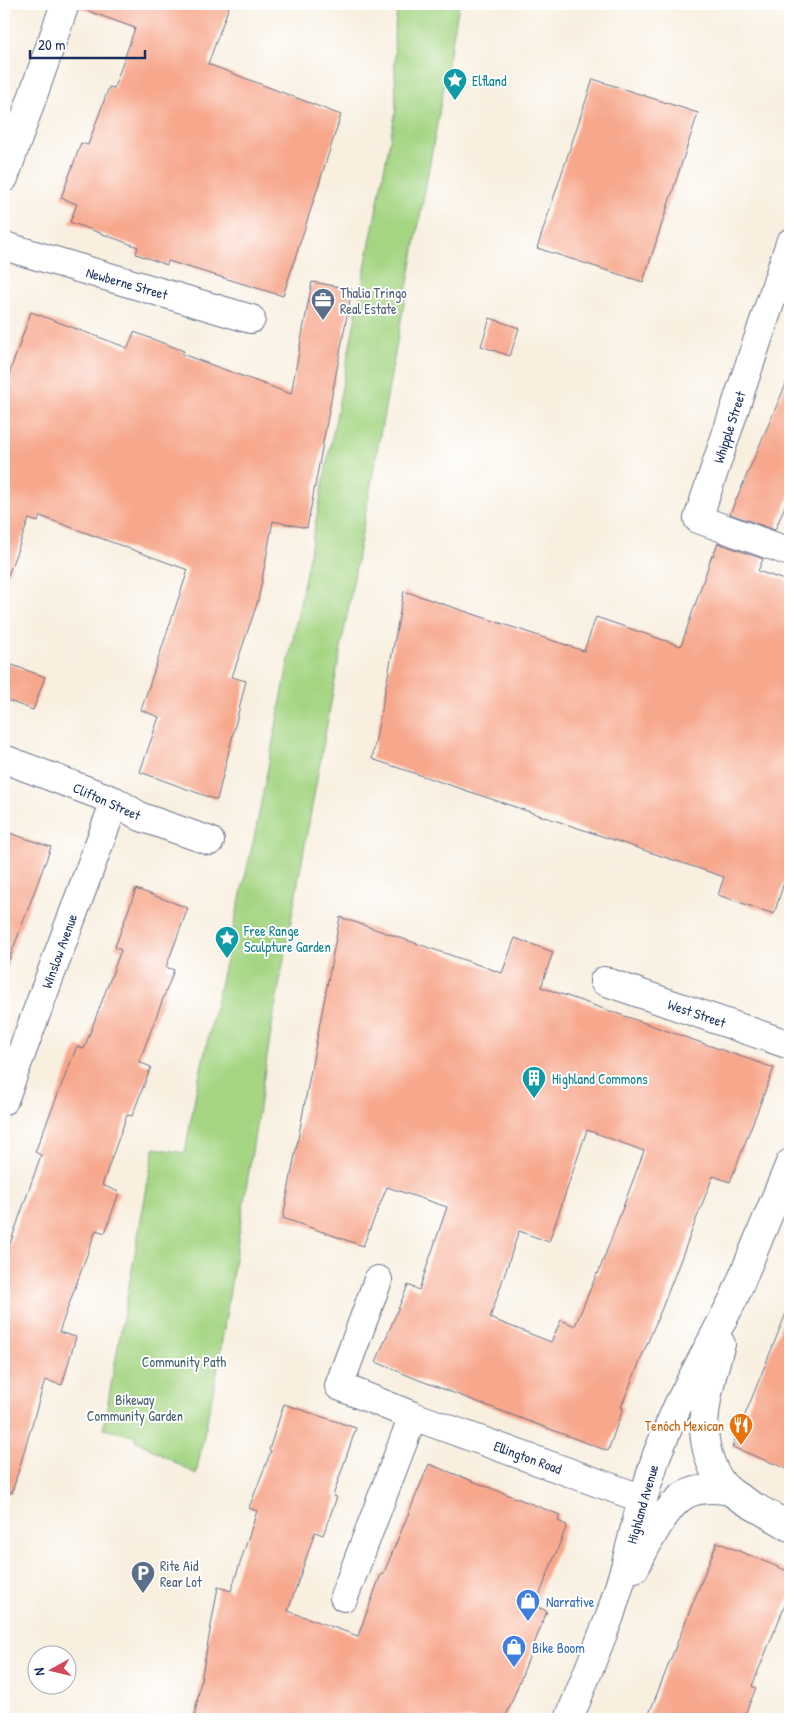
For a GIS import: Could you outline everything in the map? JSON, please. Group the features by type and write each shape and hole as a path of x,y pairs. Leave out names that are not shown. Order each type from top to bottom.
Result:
{"street":[{"path":"4,178 66,4"},
{"name":"Whipple Street","path":"790,243 698,519 790,552"},
{"name":"Newberne Street","path":"4,246 251,319"},
{"name":"Clifton Street","path":"4,759 115,801 141,816 210,841"},
{"name":"Winslow Avenue","path":"4,1100 115,801"},
{"name":"West Street","path":"604,982 790,1044"},
{"name":"Highland Avenue","path":"569,1719 601,1642 625,1567 657,1454 678,1405 734,1298 790,1163"},
{"name":"Ellington Road","path":"378,1280 339,1386 413,1416 643,1499"},
{"name":"Highland Avenue","path":"730,1491 720,1479 711,1462 704,1426 706,1405 734,1298"},
{"path":"344,1597 413,1416"},
{"path":"601,1642 627,1582 644,1551 661,1522 678,1500 687,1494 712,1489 730,1491 790,1527"}],"green space":[{"name":"Community Path","path":"398,4 459,4 273,1019 217,1372 196,1474 135,1440 135,1436 103,1429 154,1148 185,1153 197,1086 256,829 396,109 394,34"}],"building":[{"path":"80,4 230,4 208,64 341,115 283,296 168,261 167,265 136,254 138,247 70,222 77,204 61,198 81,143 88,145 109,87 114,88 135,28 80,8"},
{"path":"593,79 698,113 643,282 537,248"},
{"path":"312,282 352,289 307,528 273,521 258,601 232,677 246,681 217,800 140,772 159,717 141,710 188,570 40,516 38,522 29,519 7,578 4,578 4,388 31,312 128,348 134,332 184,351 182,354 291,394"},
{"path":"490,318 519,328 510,356 481,346"},
{"path":"789,377 790,494 775,530 730,514"},
{"path":"718,543 763,559 758,571 790,582 790,864 774,914 718,895 724,877 372,759 404,591 584,651 596,617 681,646 712,555"},
{"path":"4,662 45,677 33,710 4,699"},
{"path":"4,831 51,847 7,965 4,965"},
{"path":"136,889 188,908 166,967 174,970 139,1062 151,1067 132,1116 127,1115 102,1185 119,1192 105,1233 96,1230 59,1332 76,1337 62,1385 45,1380 12,1493 4,1492 4,1261 41,1155 35,1152 77,1046 84,1049 121,950 115,947"},
{"name":"Highland Commons","path":"340,917 502,973 515,938 553,952 541,987 774,1068 730,1182 713,1176 621,1407 623,1408 608,1451 376,1362 408,1285 419,1290 447,1207 387,1187 363,1246 283,1218","holes":["587,1130 644,1151 598,1274 575,1326 561,1320 551,1342 490,1318 519,1231 549,1242"]},
{"path":"790,1306 790,1470 732,1447"},
{"path":"284,1404 356,1428 333,1496 337,1497 323,1535 315,1532 288,1611 358,1636 381,1574 383,1575 429,1464 560,1515 558,1521 567,1525 535,1606 547,1611 505,1719 194,1719 218,1587 231,1591 257,1511 249,1508 271,1451 269,1450"},
{"path":"717,1542 790,1572 790,1593 752,1686 756,1688 743,1719 647,1719"}],"place":[{"name":"Elfland","path":"455,101"},
{"name":"Thalia Tringo Real Estate","path":"323,321"},
{"name":"Free Range Sculpture Garden","path":"227,959"},
{"name":"Highland Commons","path":"534,1099"},
{"name":"Tenóch Mexican","path":"741,1446"},
{"name":"Rite Aid Rear Lot","path":"143,1594"},
{"name":"Narrative","path":"528,1622"},
{"name":"Bike Boom","path":"514,1668"}],"park label":[{"name":"Bikeway Community Garden","path":"135,1408"}]}
